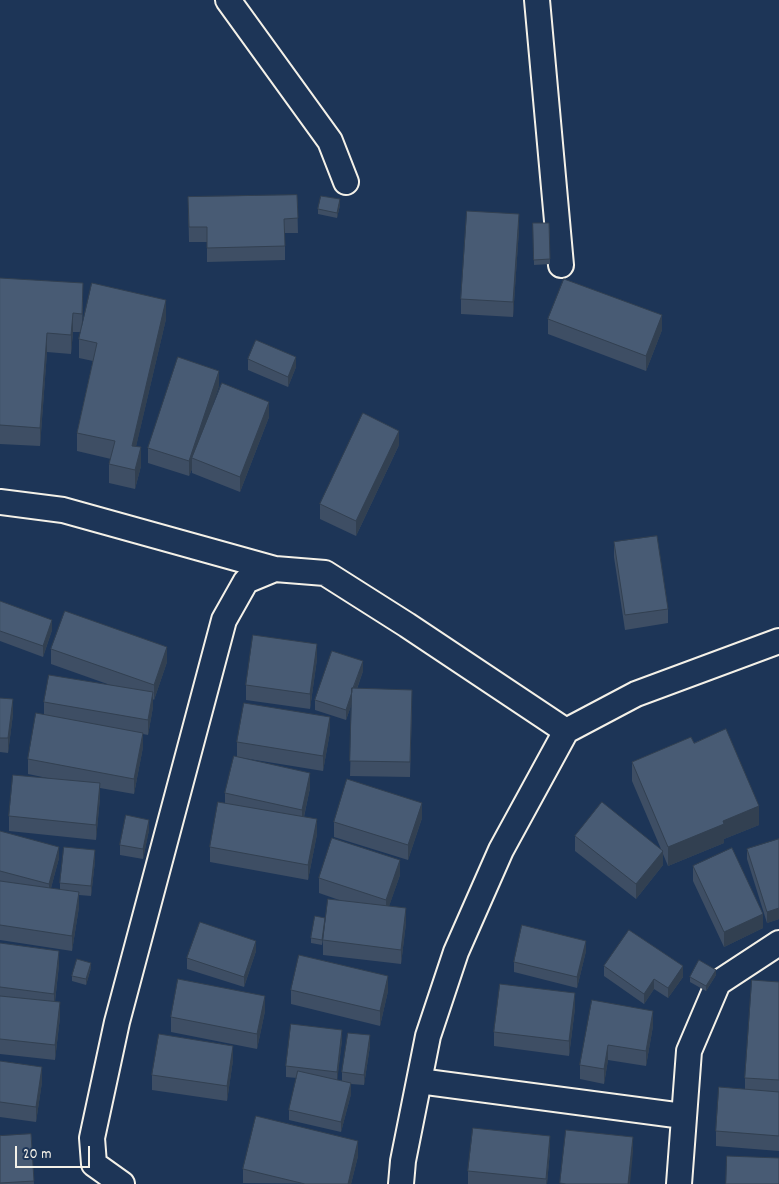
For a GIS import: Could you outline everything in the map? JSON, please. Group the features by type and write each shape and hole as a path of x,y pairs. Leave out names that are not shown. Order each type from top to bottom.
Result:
{"street":[{"path":"228,0 330,141 346,182"},
{"path":"537,0 561,265"},
{"path":"0,502 63,510 275,569 325,573 407,625 566,732"},
{"path":"122,1184 94,1164 92,1138 117,1022 224,620 246,581 275,569"},
{"path":"401,1184 403,1161 428,1036 456,952 501,850 566,732 636,694 779,641"},
{"path":"679,1184 689,1051 718,983 779,943"},
{"path":"419,1081 683,1116"}],"building":[{"path":"297,195 298,218 284,219 285,246 207,248 207,227 189,227 188,197"},
{"path":"321,196 340,199 337,213 318,209"},
{"path":"467,211 519,214 513,302 461,299"},
{"path":"533,223 549,223 550,259 534,260"},
{"path":"0,278 83,283 82,314 73,313 71,335 47,333 40,428 0,425"},
{"path":"564,279 662,315 646,356 548,319"},
{"path":"92,283 166,300 132,446 141,447 135,470 109,464 115,441 77,433 97,343 79,339"},
{"path":"256,340 296,357 288,377 248,359"},
{"path":"178,357 219,371 189,461 148,448"},
{"path":"222,383 269,402 240,477 192,458"},
{"path":"363,413 399,431 356,521 320,504"},
{"path":"657,536 668,609 625,615 614,542"},
{"path":"0,601 52,620 43,646 0,631"},
{"path":"65,611 167,647 154,685 51,649"},
{"path":"253,635 317,644 310,694 246,685"},
{"path":"332,651 363,661 352,688 346,710 315,700"},
{"path":"49,675 153,692 148,720 44,702"},
{"path":"352,688 412,690 410,762 350,761"},
{"path":"0,698 13,699 8,738 0,738"},
{"path":"244,703 330,717 323,756 237,742"},
{"path":"36,713 143,733 134,779 28,759"},
{"path":"726,729 759,806 723,821 724,824 668,847 632,762 691,737 694,743"},
{"path":"234,756 310,773 302,810 225,793"},
{"path":"13,775 100,783 96,825 9,816"},
{"path":"347,779 422,803 408,845 334,822"},
{"path":"218,802 317,819 308,865 210,847"},
{"path":"602,802 663,851 636,884 575,836"},
{"path":"126,815 149,820 143,849 120,845"},
{"path":"0,831 59,847 49,884 0,871"},
{"path":"332,838 400,860 386,900 319,878"},
{"path":"779,839 779,908 767,912 747,849"},
{"path":"64,847 95,850 91,886 60,883"},
{"path":"732,848 763,914 724,932 693,866"},
{"path":"0,881 79,892 72,936 0,925"},
{"path":"328,899 406,908 401,950 323,940"},
{"path":"315,916 325,918 322,940 311,938"},
{"path":"200,922 256,941 244,977 187,958"},
{"path":"522,925 586,941 577,977 514,962"},
{"path":"629,930 683,966 668,988 654,979 644,994 604,966"},
{"path":"0,943 59,951 54,994 0,987"},
{"path":"299,955 388,976 380,1011 291,990"},
{"path":"77,959 91,963 86,979 72,976"},
{"path":"699,960 716,970 706,986 690,977"},
{"path":"178,979 265,996 257,1034 171,1017"},
{"path":"752,980 779,982 779,1080 745,1078"},
{"path":"500,984 575,993 569,1041 494,1032"},
{"path":"0,996 60,1002 55,1045 0,1039"},
{"path":"592,1000 653,1011 646,1051 608,1045 604,1069 580,1065"},
{"path":"291,1024 342,1030 337,1072 286,1066"},
{"path":"348,1033 370,1035 364,1075 342,1072"},
{"path":"159,1034 233,1046 227,1086 152,1075"},
{"path":"0,1061 42,1067 36,1107 0,1102"},
{"path":"298,1071 351,1083 341,1122 289,1110"},
{"path":"719,1087 779,1092 779,1136 716,1131"},
{"path":"256,1116 358,1141 348,1184 305,1184 243,1169"},
{"path":"473,1128 550,1136 546,1179 468,1171"},
{"path":"566,1130 633,1137 628,1184 560,1183"},
{"path":"31,1134 34,1181 0,1183 0,1136"},
{"path":"727,1156 779,1158 779,1184 726,1184"}]}
